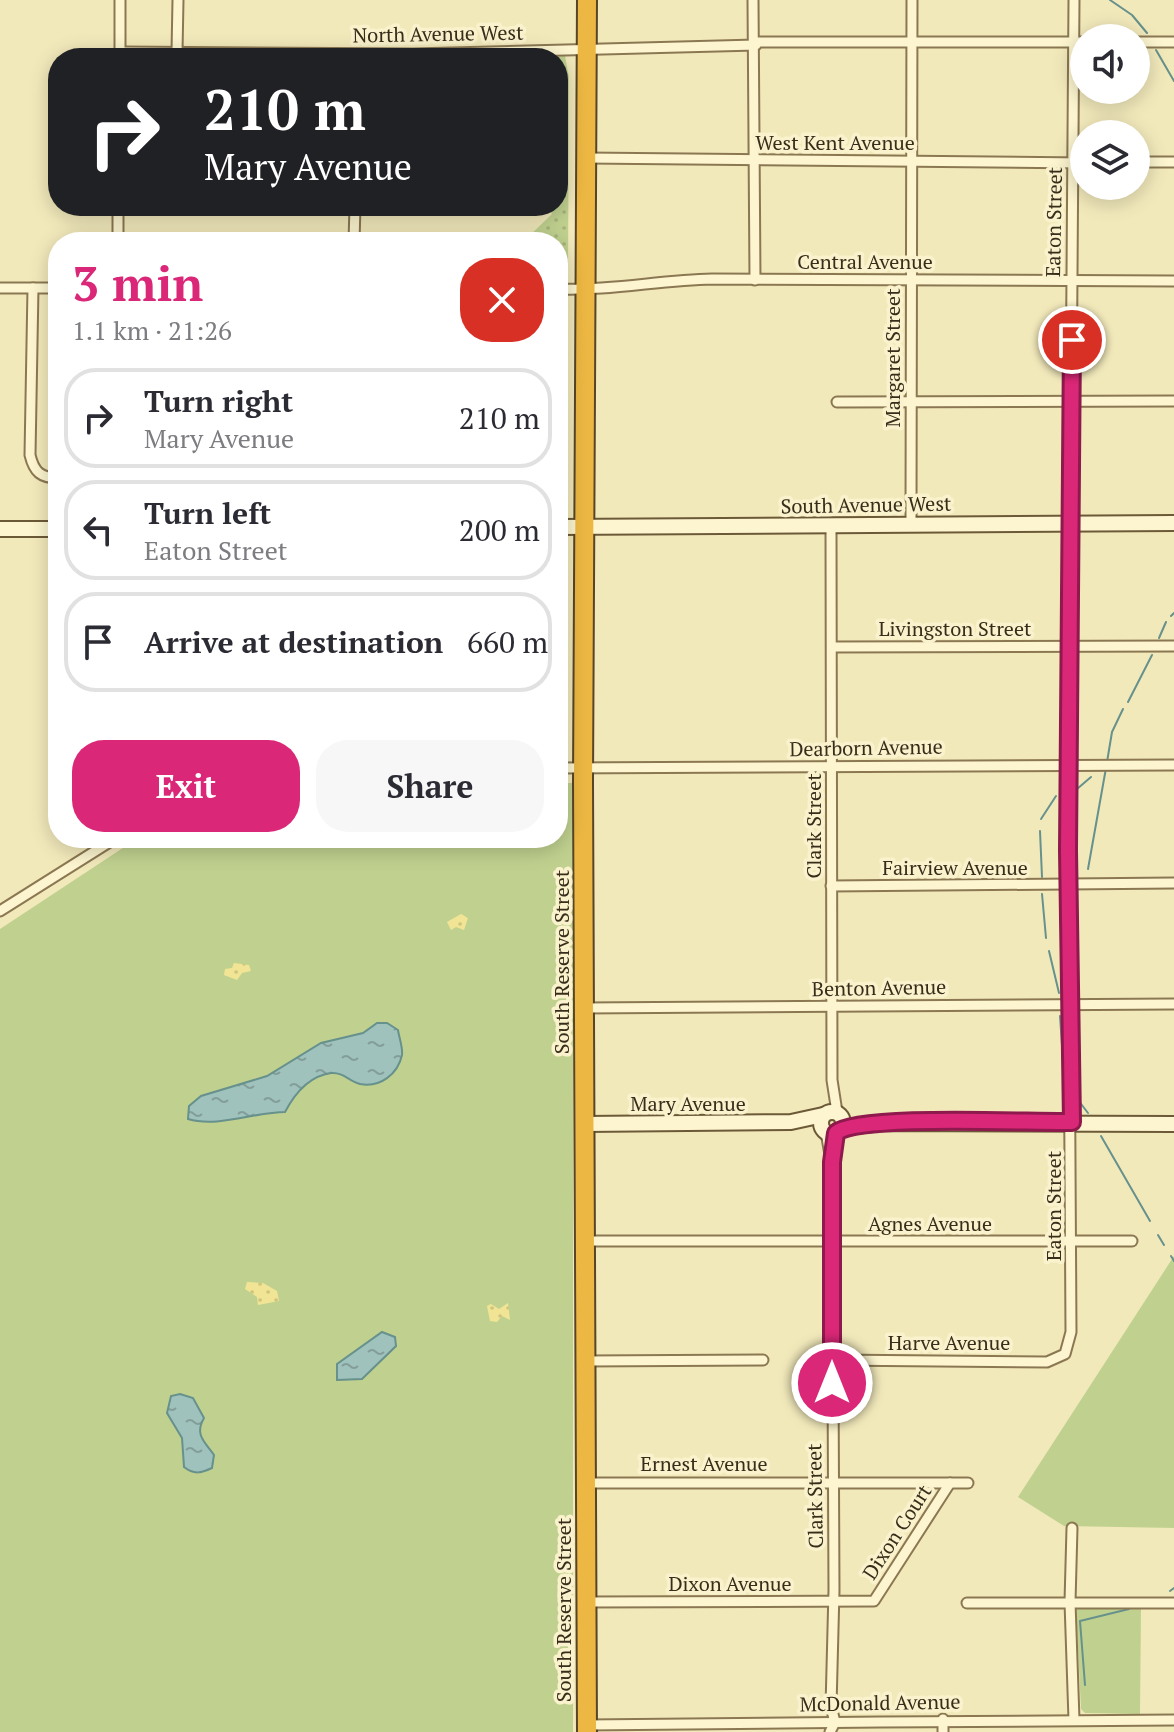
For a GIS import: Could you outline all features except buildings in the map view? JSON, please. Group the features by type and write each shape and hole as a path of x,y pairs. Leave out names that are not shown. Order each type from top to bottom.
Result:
{"highway":[{"name":"South Reserve Street","path":"586,1728 584,527 587,0"}],"street":[{"path":"120,0 120,48"},
{"path":"177,48 178,0"},
{"path":"753,0 756,44 755,280"},
{"name":"Margaret Street","path":"911,524 912,0"},
{"name":"Eaton Street","path":"1074,0 1077,24"},
{"name":"North Avenue West","path":"568,49 1070,42"},
{"path":"1150,42 1174,42"},
{"name":"West Kent Avenue","path":"586,158 1070,163"},
{"path":"1150,162 1174,162"},
{"name":"Eaton Street","path":"1065,1354 1071,1332 1072,1242 1068,885 1072,200"},
{"name":"Central Avenue","path":"568,289 625,288 668,280 1174,281"},
{"path":"0,288 48,288"},
{"path":"33,288 30,455 32,465 44,478 48,478"},
{"path":"837,402 1174,401"},
{"name":"South Avenue West","path":"568,527 1174,523"},
{"name":"Clark Street","path":"831,525 831,1707 835,1722"},
{"path":"0,529 48,529"},
{"name":"Livingston Street","path":"833,647 1174,646"},
{"name":"Dearborn Avenue","path":"568,768 1174,765"},
{"path":"0,911 100,848"},
{"name":"Fairview Avenue","path":"831,886 1174,883"},
{"name":"Benton Avenue","path":"584,1008 1174,1004"},
{"path":"832,1123 1174,1124"},
{"name":"Mary Avenue","path":"585,1124 832,1123"},
{"name":"Agnes Avenue","path":"585,1241 1132,1241"},
{"name":"Harve Avenue","path":"832,1360 1047,1362 1065,1354"},
{"path":"585,1361 763,1360"},
{"name":"Ernest Avenue","path":"585,1483 968,1483"},
{"name":"Dixon Court","path":"874,1601 950,1483"},
{"path":"1072,1528 1070,1602 1074,1720"},
{"name":"Dixon Avenue","path":"585,1602 874,1601"},
{"path":"967,1603 1174,1603"},
{"path":"943,1719 943,1732"},
{"name":"McDonald Avenue","path":"586,1728 821,1725 943,1719 1174,1720"},
{"path":"830,1732 835,1722"}],"green space":[{"path":"568,72 569,77 568,273 568,232 533,232 550,216 568,216"},
{"path":"568,783 573,783 573,1732 0,1732 0,929 123,848 568,848"},
{"path":"1174,1256 1174,1528 1064,1526 1018,1497"},
{"path":"1076,1608 1141,1608 1140,1714 1085,1713 1081,1709"}],"sand":[{"path":"461,914 468,918 464,930 456,927 451,930 447,922"},
{"path":"234,963 249,965 251,971 242,973 237,980 224,975 225,969 232,968"},
{"path":"247,1282 263,1283 277,1291 279,1301 258,1305 257,1297 245,1289"},
{"path":"508,1303 510,1320 502,1316 497,1322 490,1321 487,1306 491,1304 499,1309"}],"water":[{"path":"377,1023 387,1023 398,1030 402,1052 397,1068 381,1082 360,1084 331,1073 304,1086 285,1112 211,1122 188,1119 189,1106 201,1096 267,1076 321,1043 363,1033"},
{"path":"382,1332 395,1337 396,1346 362,1379 337,1380 337,1364"},
{"path":"180,1394 193,1398 204,1418 200,1434 214,1455 212,1468 204,1471 194,1472 184,1467 182,1438 167,1413 171,1396"}],"waterway":[{"path":"1110,0 1140,24"},
{"path":"1156,50 1174,81"},
{"path":"1171,616 1174,613"},
{"path":"1159,638 1166,622"},
{"path":"1128,702 1152,655"},
{"path":"1107,762 1112,732 1123,709"},
{"path":"1088,869 1106,768"},
{"path":"1077,789 1091,777"},
{"path":"1041,819 1056,796"},
{"path":"1040,831 1042,877"},
{"path":"1042,894 1046,938"},
{"path":"1049,951 1059,993"},
{"path":"1060,1016 1065,1090"},
{"path":"1078,1100 1088,1113"},
{"path":"1101,1136 1150,1221"},
{"path":"1158,1235 1164,1245"},
{"path":"1171,1256 1174,1261"},
{"path":"1170,1591 1174,1588"},
{"path":"1085,1685 1080,1621 1129,1609"}],"route":[{"path":"832,1383 832,1162 836,1133 841,1128 880,1123 1072,1122 1068,850 1068,534 1072,340"}]}
